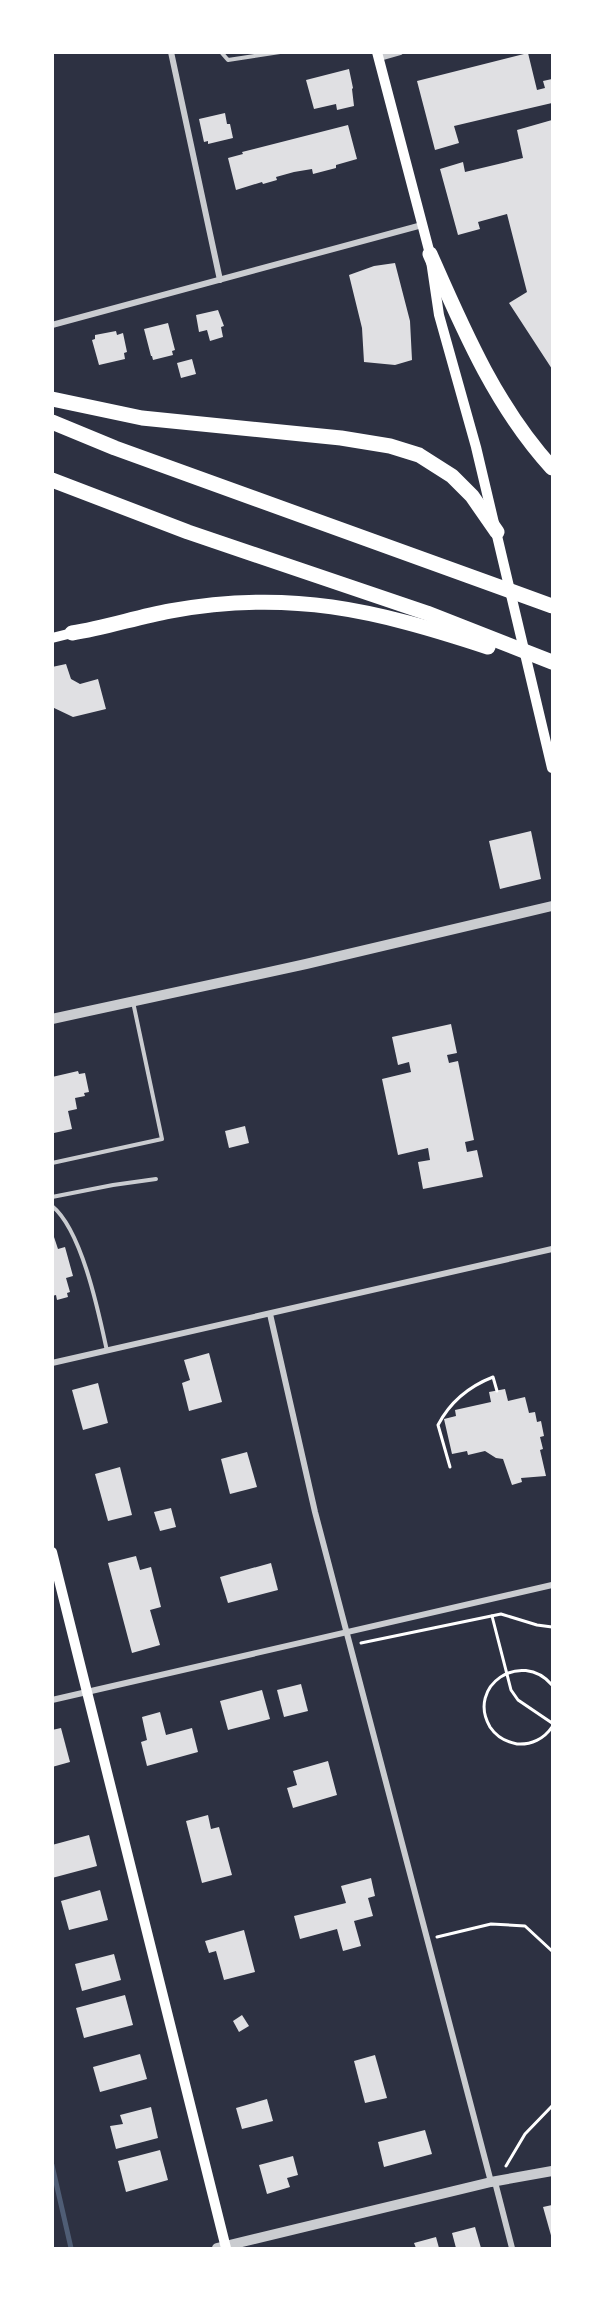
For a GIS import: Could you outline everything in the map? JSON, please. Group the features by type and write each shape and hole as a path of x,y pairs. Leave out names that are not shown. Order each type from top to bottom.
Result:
{"highway":[{"path":"430,254 453,308 501,401 515,423 552,468"},
{"path":"52,399 142,418 341,438 390,446 419,455 452,476 472,496 497,532"},
{"path":"52,422 116,448 552,606"},
{"path":"52,480 188,532 427,613 552,664"},
{"path":"72,633 169,611 252,601 317,603 385,615 552,664"}],"main road":[{"path":"378,55 430,254 439,315 497,532 552,768"},
{"path":"52,638 72,633"},
{"path":"52,1552 223,2248"}],"street":[{"path":"171,52 220,280"},
{"path":"378,55 400,52"},
{"path":"52,325 422,225"},
{"path":"52,1019 306,964 552,906"},
{"path":"52,1363 552,1248"},
{"path":"270,1314 315,1512 427,1939 512,2248"},
{"path":"52,1700 552,1586"},
{"path":"223,2248 493,2182 552,2171"}],"lane":[{"path":"221,52 228,60 280,52"},
{"path":"52,1163 162,1138 132,1001"},
{"path":"52,1197 156,1179"},
{"path":"52,1206 64,1221 78,1247 92,1284 107,1351"}],"path":[{"path":"450,1467 438,1425 443,1415 477,1383 494,1377 497,1391"},
{"path":"488,1600 511,1690 518,1700 552,1723"},
{"path":"350,1645 492,1615 505,1614 537,1625 552,1627"},
{"path":"552,1685 547,1679 534,1672 519,1670 507,1673 491,1686 485,1700 486,1716 494,1731 508,1742 526,1744 540,1740 552,1728"},
{"path":"427,1939 491,1924 513,1924 525,1926 552,1951"},
{"path":"507,2179 502,2169 506,2167 525,2134 552,2106"}],"building":[{"path":"528,53 537,90 545,88 543,81 552,79 552,103 454,126 459,143 435,150 417,81"},
{"path":"349,69 354,106 337,110 336,104 314,109 306,80"},
{"path":"225,113 233,138 208,144 208,141 204,142 199,119"},
{"path":"552,120 552,369 509,303 527,292 507,214 478,222 480,229 458,235 440,169 463,162 465,172 523,158 517,130"},
{"path":"348,125 357,159 313,174 312,169 294,172 276,177 277,180 236,190 228,158 243,154 242,152"},
{"path":"395,263 410,321 412,360 395,365 364,362 362,328 349,275 374,266"},
{"path":"218,310 224,326 221,327 223,337 210,341 207,330 199,332 196,315"},
{"path":"168,323 175,350 172,351 173,355 153,360 144,329"},
{"path":"116,331 117,335 123,333 127,352 124,353 125,359 99,365 92,340 95,339 95,335"},
{"path":"192,359 196,374 181,378 177,363"},
{"path":"66,664 71,679 80,684 98,679 106,709 73,717 52,707 52,667"},
{"path":"531,831 541,879 500,889 489,841"},
{"path":"451,1024 457,1053 447,1055 449,1063 458,1061 474,1140 465,1142 467,1152 477,1150 483,1177 423,1189 418,1162 430,1160 428,1148 398,1155 382,1079 411,1072 409,1062 398,1065 392,1037"},
{"path":"78,1071 79,1074 85,1073 89,1092 84,1093 85,1096 75,1098 77,1109 68,1111 72,1129 54,1133 52,1077"},
{"path":"245,1126 249,1143 229,1148 225,1131"},
{"path":"52,1231 58,1249 65,1247 73,1276 66,1278 70,1292 67,1293 68,1297 57,1300 56,1295 52,1296"},
{"path":"209,1353 222,1402 189,1411 182,1383 190,1380 184,1360"},
{"path":"98,1383 108,1423 83,1430 72,1390"},
{"path":"505,1389 508,1401 525,1397 529,1413 535,1412 537,1422 541,1421 544,1436 540,1437 543,1449 540,1450 546,1476 521,1478 522,1482 512,1485 503,1459 496,1458 485,1451 468,1455 467,1451 452,1454 444,1419 456,1416 455,1410 491,1402 489,1392"},
{"path":"247,1452 257,1487 230,1494 221,1459"},
{"path":"120,1467 132,1515 108,1521 95,1474"},
{"path":"171,1508 176,1527 160,1531 154,1512"},
{"path":"136,1556 140,1570 151,1567 161,1607 150,1610 160,1645 132,1653 108,1563"},
{"path":"271,1563 278,1590 228,1603 220,1577"},
{"path":"301,1684 308,1711 284,1717 277,1690"},
{"path":"262,1690 270,1719 228,1730 220,1701"},
{"path":"160,1712 166,1735 192,1728 198,1752 147,1766 141,1742 147,1740 142,1717"},
{"path":"61,1728 70,1762 52,1767 52,1730"},
{"path":"328,1761 337,1795 293,1808 287,1788 297,1785 293,1771"},
{"path":"208,1815 211,1829 219,1827 232,1875 202,1883 186,1821"},
{"path":"89,1835 97,1866 52,1878 52,1845"},
{"path":"371,1878 375,1896 368,1898 373,1916 354,1921 361,1946 343,1951 337,1929 300,1939 294,1916 346,1903 341,1886"},
{"path":"100,1890 108,1920 69,1930 61,1901"},
{"path":"244,1930 255,1972 224,1980 216,1951 209,1953 205,1941"},
{"path":"114,1954 121,1980 82,1991 75,1964"},
{"path":"125,1995 133,2025 84,2038 76,2008"},
{"path":"242,2015 249,2026 239,2032 233,2021"},
{"path":"140,2054 147,2079 100,2092 93,2067"},
{"path":"375,2055 387,2098 365,2103 354,2061"},
{"path":"267,2099 273,2121 242,2129 236,2108"},
{"path":"151,2107 158,2138 116,2149 110,2126 123,2124 120,2115"},
{"path":"425,2130 432,2154 384,2167 378,2142"},
{"path":"160,2150 168,2180 126,2192 118,2161"},
{"path":"293,2156 298,2175 287,2178 290,2187 267,2194 259,2165"},
{"path":"552,2205 552,2239 543,2207"},
{"path":"475,2227 481,2248 456,2248 452,2233"},
{"path":"436,2237 439,2248 416,2248 414,2243"}],"waterway":[{"path":"52,2165 71,2248"}]}
